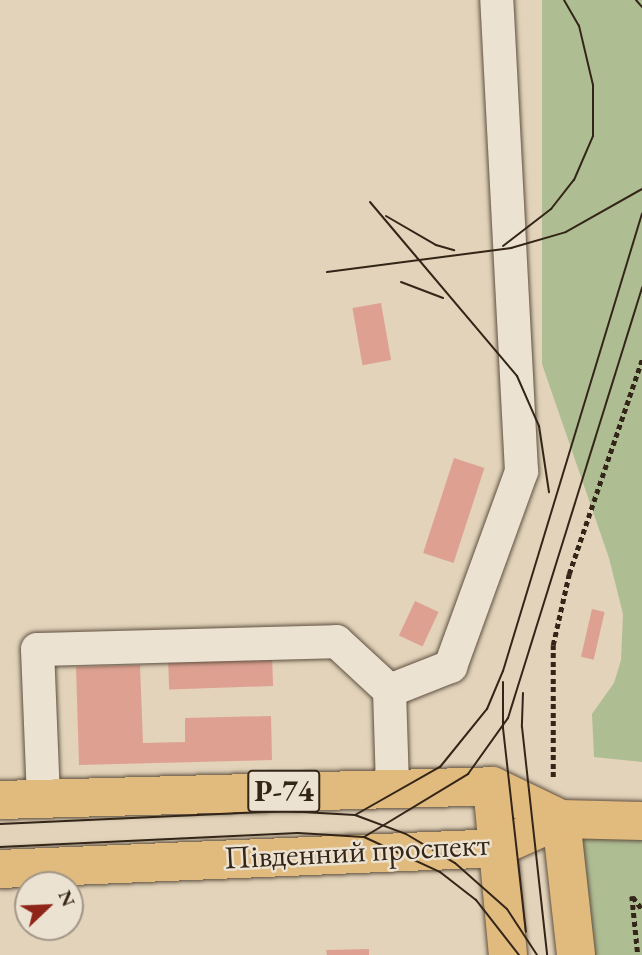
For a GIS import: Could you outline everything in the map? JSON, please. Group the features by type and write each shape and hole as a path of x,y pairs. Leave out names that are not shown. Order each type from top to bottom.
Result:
{"main road":[{"name":"Південний проспект","path":"0,800 492,786 561,820"},
{"path":"492,786 508,955"},
{"name":"Південний проспект","path":"0,869 496,848 561,820"},
{"name":"Р-74","path":"561,820 642,821"},
{"path":"561,820 576,955"}],"lane":[{"path":"388,690 450,666 521,471 496,0"},
{"path":"43,798 37,649 336,641 388,690 392,788"}],"path":[{"path":"561,820 551,766 553,645 569,574 642,359"},
{"path":"632,896 642,895"},
{"path":"632,896 642,909"},
{"path":"632,896 638,955"}],"green space":[{"path":"542,0 642,0 642,762 594,757 592,714 614,683 621,660 623,614 609,558 542,364"},
{"path":"561,819 642,821 642,955 576,955"}],"building":[{"path":"381,303 391,360 363,365 352,308"},
{"path":"454,458 484,468 454,563 423,553"},
{"path":"415,601 439,612 423,646 399,635"},
{"path":"592,609 605,612 594,660 581,657"},
{"path":"272,655 273,686 169,690 168,659"},
{"path":"140,665 143,743 185,742 185,718 271,716 272,760 79,765 76,667"},
{"path":"369,949 369,955 327,955 326,950"}],"tram line":[{"path":"503,246 551,209 574,180 593,136 593,85 579,26 564,0"},
{"path":"636,0 642,7"},
{"path":"327,272 511,248 566,232 642,189"},
{"path":"370,202 517,376 539,426 549,492"},
{"path":"355,815 440,767 487,709 503,671 642,214"},
{"path":"386,216 436,245 454,250"},
{"path":"401,282 443,298"},
{"path":"364,837 468,774 508,718 642,287"},
{"path":"503,682 503,728 526,932"},
{"path":"523,693 522,727 547,955"},
{"path":"0,824 285,811 355,815 406,834 455,863 507,909 537,955"},
{"path":"0,847 298,833 364,837 440,872 476,900 519,955"}]}
